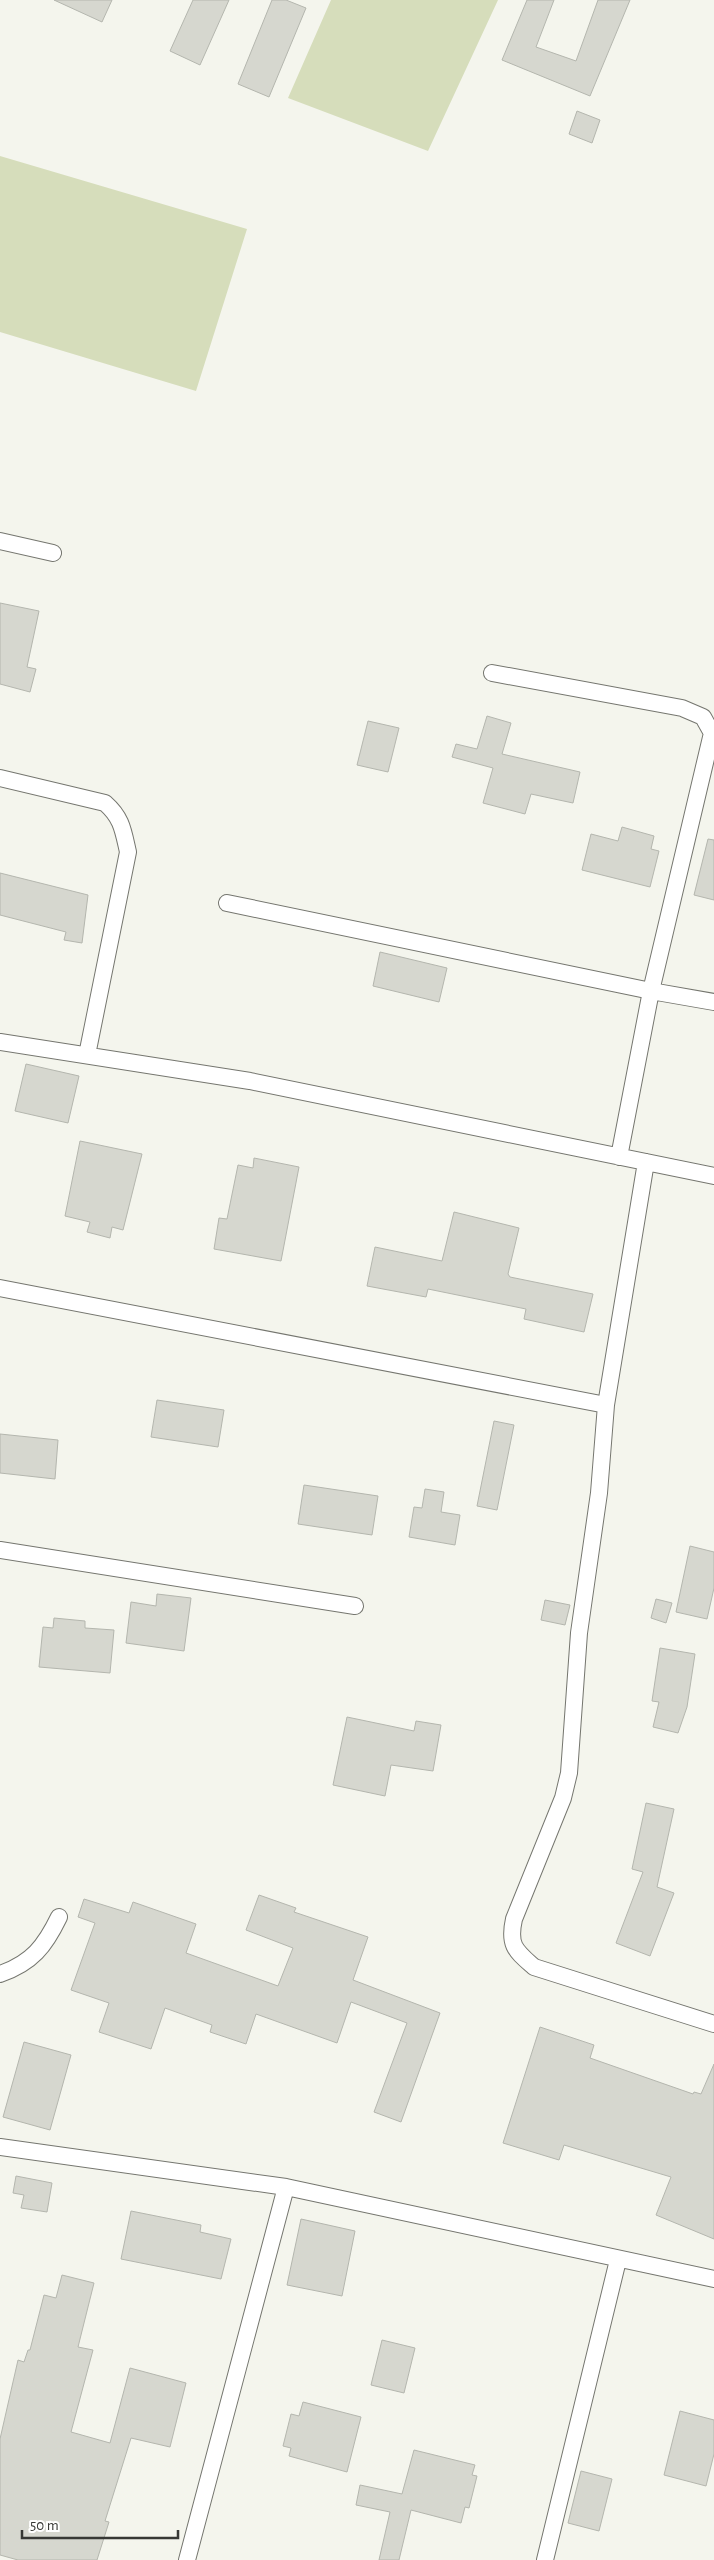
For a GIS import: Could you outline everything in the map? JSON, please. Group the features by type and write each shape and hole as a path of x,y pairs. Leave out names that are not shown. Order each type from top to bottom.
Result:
{"street":[{"path":"0,541 53,553"},
{"path":"492,674 682,708 703,717 712,733 651,991 619,1157"},
{"path":"0,778 105,802 118,814 128,852 87,1055"},
{"path":"227,903 651,991 714,1002"},
{"path":"0,1042 250,1081 714,1176"},
{"path":"646,1162 606,1405 599,1493 580,1633 569,1773 563,1798 514,1920 510,1935 515,1950 534,1968 714,2024"},
{"path":"0,1288 606,1405"},
{"path":"0,1550 355,1606"},
{"path":"0,1974 16,1968 46,1944 59,1917"},
{"path":"0,2147 286,2187 618,2260 714,2279"},
{"path":"187,2560 286,2187"},
{"path":"545,2560 618,2260"}],"green space":[{"path":"331,0 498,0 428,151 288,98"},
{"path":"0,156 247,229 196,391 0,332"}],"building":[{"path":"54,0 112,0 102,22"},
{"path":"193,0 229,0 200,65 170,51"},
{"path":"272,0 286,0 306,8 269,97 238,84"},
{"path":"527,0 554,0 536,47 576,61 598,0 630,0 590,96 502,60"},
{"path":"577,111 600,120 592,143 569,134"},
{"path":"0,603 39,611 27,667 36,669 30,692 0,684"},
{"path":"487,716 511,723 502,754 580,772 573,803 531,794 525,814 483,803 493,768 452,757 456,744 477,749"},
{"path":"368,721 399,728 388,772 357,765"},
{"path":"622,827 654,836 651,849 659,851 650,887 582,870 591,834 618,841"},
{"path":"708,839 714,840 714,900 694,895"},
{"path":"0,873 88,895 82,943 64,940 66,932 0,915"},
{"path":"380,952 447,968 439,1002 373,986"},
{"path":"26,1064 79,1076 68,1123 15,1111"},
{"path":"80,1141 142,1154 123,1230 112,1227 110,1238 87,1232 90,1222 65,1216"},
{"path":"254,1158 299,1167 281,1261 214,1249 219,1218 227,1219 238,1165 253,1168"},
{"path":"454,1212 519,1228 508,1274 510,1277 593,1294 584,1332 524,1319 526,1309 428,1289 426,1297 367,1286 375,1247 442,1261"},
{"path":"157,1400 224,1410 218,1447 151,1437"},
{"path":"494,1421 514,1425 497,1510 477,1506"},
{"path":"0,1434 58,1440 55,1479 0,1473"},
{"path":"304,1485 378,1496 372,1535 298,1524"},
{"path":"425,1489 444,1492 441,1512 460,1515 455,1545 409,1537 414,1507 422,1508"},
{"path":"690,1546 714,1552 714,1588 707,1619 676,1612"},
{"path":"157,1594 191,1598 184,1651 126,1643 131,1602 156,1606"},
{"path":"656,1599 672,1603 666,1623 651,1618"},
{"path":"545,1600 570,1605 565,1625 541,1620"},
{"path":"54,1618 85,1621 85,1628 114,1630 110,1673 39,1667 43,1627 53,1628"},
{"path":"660,1648 695,1654 687,1707 678,1733 653,1727 659,1702 652,1701"},
{"path":"347,1717 414,1731 416,1721 441,1725 433,1771 391,1765 385,1796 333,1785"},
{"path":"646,1803 674,1809 657,1887 674,1893 650,1956 616,1943 643,1872 632,1869"},
{"path":"259,1895 296,1908 294,1912 368,1937 353,1980 440,2013 401,2122 374,2112 407,2023 351,2002 337,2043 256,2014 246,2044 210,2032 212,2025 165,2008 151,2049 99,2032 109,2003 71,1990 95,1923 78,1917 84,1899 129,1913 133,1902 196,1924 186,1953 278,1986 293,1948 246,1930"},
{"path":"540,2027 594,2045 590,2058 693,2094 694,2092 701,2094 714,2064 714,2239 656,2215 671,2177 564,2145 559,2160 503,2143"},
{"path":"24,2042 71,2055 50,2130 3,2117"},
{"path":"16,2176 52,2183 47,2212 21,2208 24,2195 13,2193"},
{"path":"131,2211 201,2225 200,2232 231,2239 221,2279 121,2259"},
{"path":"301,2219 355,2231 342,2296 287,2285"},
{"path":"62,2275 94,2283 78,2347 93,2350 71,2432 110,2443 130,2368 186,2383 170,2447 131,2438 105,2521 109,2522 97,2560 18,2560 0,2555 0,2439 18,2360 24,2362 28,2350 30,2350 44,2295 56,2298"},
{"path":"382,2340 415,2348 404,2393 371,2385"},
{"path":"303,2402 361,2417 347,2472 289,2456 291,2448 283,2446 291,2414 299,2416"},
{"path":"680,2411 714,2420 714,2454 706,2486 664,2475"},
{"path":"414,2450 475,2465 472,2475 477,2476 469,2508 465,2507 461,2523 411,2510 399,2560 379,2560 390,2512 356,2505 360,2485 402,2494"},
{"path":"581,2471 612,2479 599,2531 568,2523"}]}
